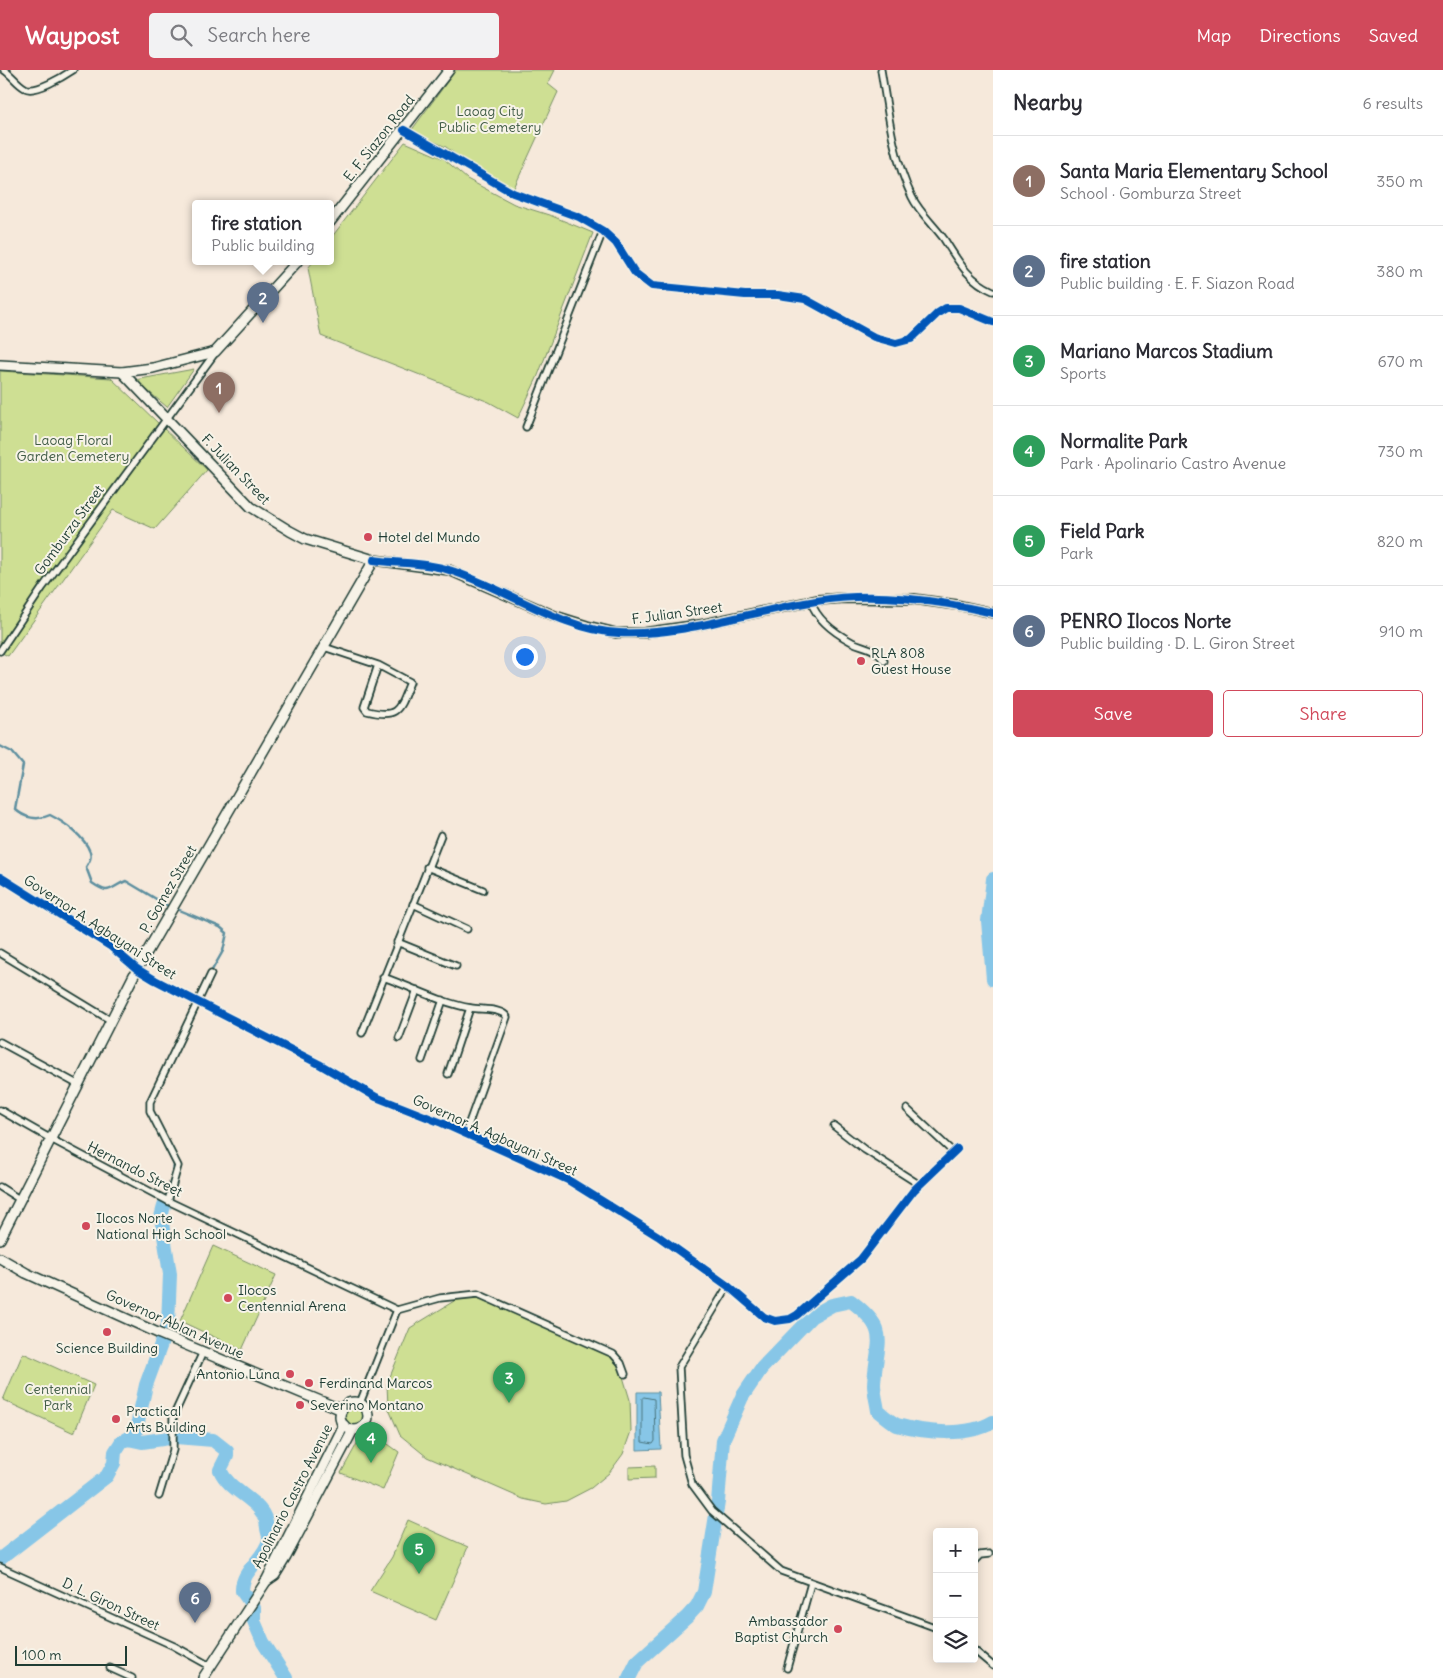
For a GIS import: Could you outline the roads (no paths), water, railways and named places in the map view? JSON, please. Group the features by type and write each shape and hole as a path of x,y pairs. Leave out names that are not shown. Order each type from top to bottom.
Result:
{"main road":[{"name":"E. F. Siazon Road","path":"334,217 404,130 449,70"},
{"path":"0,365 122,372 153,368 215,352 294,265"},
{"name":"F. Julian Street","path":"122,372 241,497 265,517 305,539 374,560 449,570 555,616 616,633 643,633 699,625 811,602 844,598 891,597 957,605 993,613"},
{"name":"P. Gomez Street","path":"0,1239 137,969 374,560"},
{"name":"Governor Ablan Avenue","path":"0,1258 26,1273 164,1336 342,1410"},
{"path":"360,1403 368,1412 368,1419 361,1428 353,1430 344,1425 341,1418 342,1410 347,1404 360,1403"},
{"name":"Apolinario Castro Avenue","path":"265,1582 344,1425"},
{"name":"Apolinario Castro Avenue","path":"265,1582 275,1575 286,1557 353,1430"},
{"path":"203,1678 265,1582"}],"street":[{"path":"4,70 26,88 31,89 46,84 73,70"},
{"path":"881,70 896,147 905,180 913,199 941,235 968,276 993,291"},
{"path":"404,130 513,192 579,217 603,231 616,243 635,273 647,284 662,288 745,295 778,295 805,299 874,338 891,343 902,343 911,339 938,313 946,308 959,308 993,322"},
{"path":"526,427 603,231"},
{"name":"Gomburza Street","path":"0,651 43,587 215,352"},
{"path":"811,602 815,614 835,631 851,641 879,652 884,660"},
{"path":"324,648 378,665 410,682 401,704 396,710 385,716 367,711 364,706 378,665"},
{"path":"362,1033 440,834"},
{"path":"428,867 483,890"},
{"name":"Governor A. Agbayani Street","path":"0,877 110,946 137,969 319,1064 376,1097 568,1180 658,1236 728,1286 764,1317 775,1321 790,1319 861,1259 920,1184 955,1150 907,1109"},
{"path":"412,904 467,929"},
{"path":"397,942 456,966"},
{"path":"0,953 110,1020"},
{"path":"168,1201 178,1166 150,1111 150,1102 211,974"},
{"path":"383,977 443,1000 470,1008 502,1012 507,1017 465,1134"},
{"path":"400,1038 417,990"},
{"path":"422,1060 443,1000"},
{"path":"448,1074 470,1008"},
{"path":"0,1042 77,1084"},
{"name":"Hernando Street","path":"0,1110 168,1201 397,1310"},
{"path":"834,1126 865,1150 920,1184"},
{"path":"0,1188 19,1199"},
{"path":"728,1286 679,1367 687,1468 692,1484 712,1511 781,1571 933,1625"},
{"path":"360,1403 397,1310 440,1298 478,1294 613,1354 622,1363 625,1374"},
{"path":"159,1496 172,1456 173,1417 203,1352"},
{"path":"978,1558 989,1554"},
{"name":"D. L. Giron Street","path":"0,1567 169,1644 210,1666"},
{"path":"787,1668 811,1583"},
{"path":"978,1653 993,1666"},
{"path":"110,1668 132,1678"}],"water":[{"path":"637,1392 658,1392 661,1449 637,1450"}],"waterway":[{"path":"0,746 12,752 23,765 15,809 31,818 41,818 50,815 79,836 91,854 86,867 92,883 109,890 126,881 168,906"},
{"path":"993,879 988,921 993,979"},
{"path":"179,910 220,927 227,933 223,951 211,972"},
{"path":"164,1144 174,1165 173,1173"},
{"path":"167,1193 170,1183"},
{"path":"0,1559 107,1476 114,1463 115,1452 122,1441 128,1439 136,1431 146,1385 168,1325 170,1274 161,1217 164,1206"},
{"path":"629,1678 637,1662 697,1606 704,1592 718,1502 723,1440 742,1397 761,1369 812,1316 832,1305 851,1301 872,1321 879,1338 874,1384 878,1411 895,1424 933,1432 959,1432 983,1427 993,1422"},
{"path":"128,1439 142,1442 176,1437 213,1440 227,1451 227,1456 220,1470 225,1479 261,1511 265,1518 269,1537 267,1547 245,1577 242,1591 254,1608 254,1621 263,1642 286,1678"}],"place":[{"name":"fire station","path":"263,323"},
{"name":"Santa Maria Elementary School","path":"219,413"},
{"name":"Hotel del Mundo","path":"368,537"},
{"name":"RLA 808 Guest House","path":"861,661"},
{"name":"Ilocos Norte National High School","path":"86,1226"},
{"name":"Ilocos Centennial Arena","path":"228,1298"},
{"name":"Science Building","path":"107,1332"},
{"name":"Antonio Luna","path":"290,1374"},
{"name":"Ferdinand Marcos","path":"309,1383"},
{"name":"Mariano Marcos Stadium","path":"509,1403"},
{"name":"Severino Montano","path":"300,1405"},
{"name":"Practical Arts Building","path":"116,1419"},
{"name":"Normalite Park","path":"371,1463"},
{"name":"Field Park","path":"419,1574"},
{"name":"PENRO Ilocos Norte","path":"195,1623"},
{"name":"Ambassador Baptist Church","path":"838,1629"}],"park label":[{"name":"Laoag City Public Cemetery","path":"490,119"},
{"name":"Laoag Floral Garden Cemetery","path":"73,448"},
{"name":"Centennial Park","path":"58,1398"}]}
